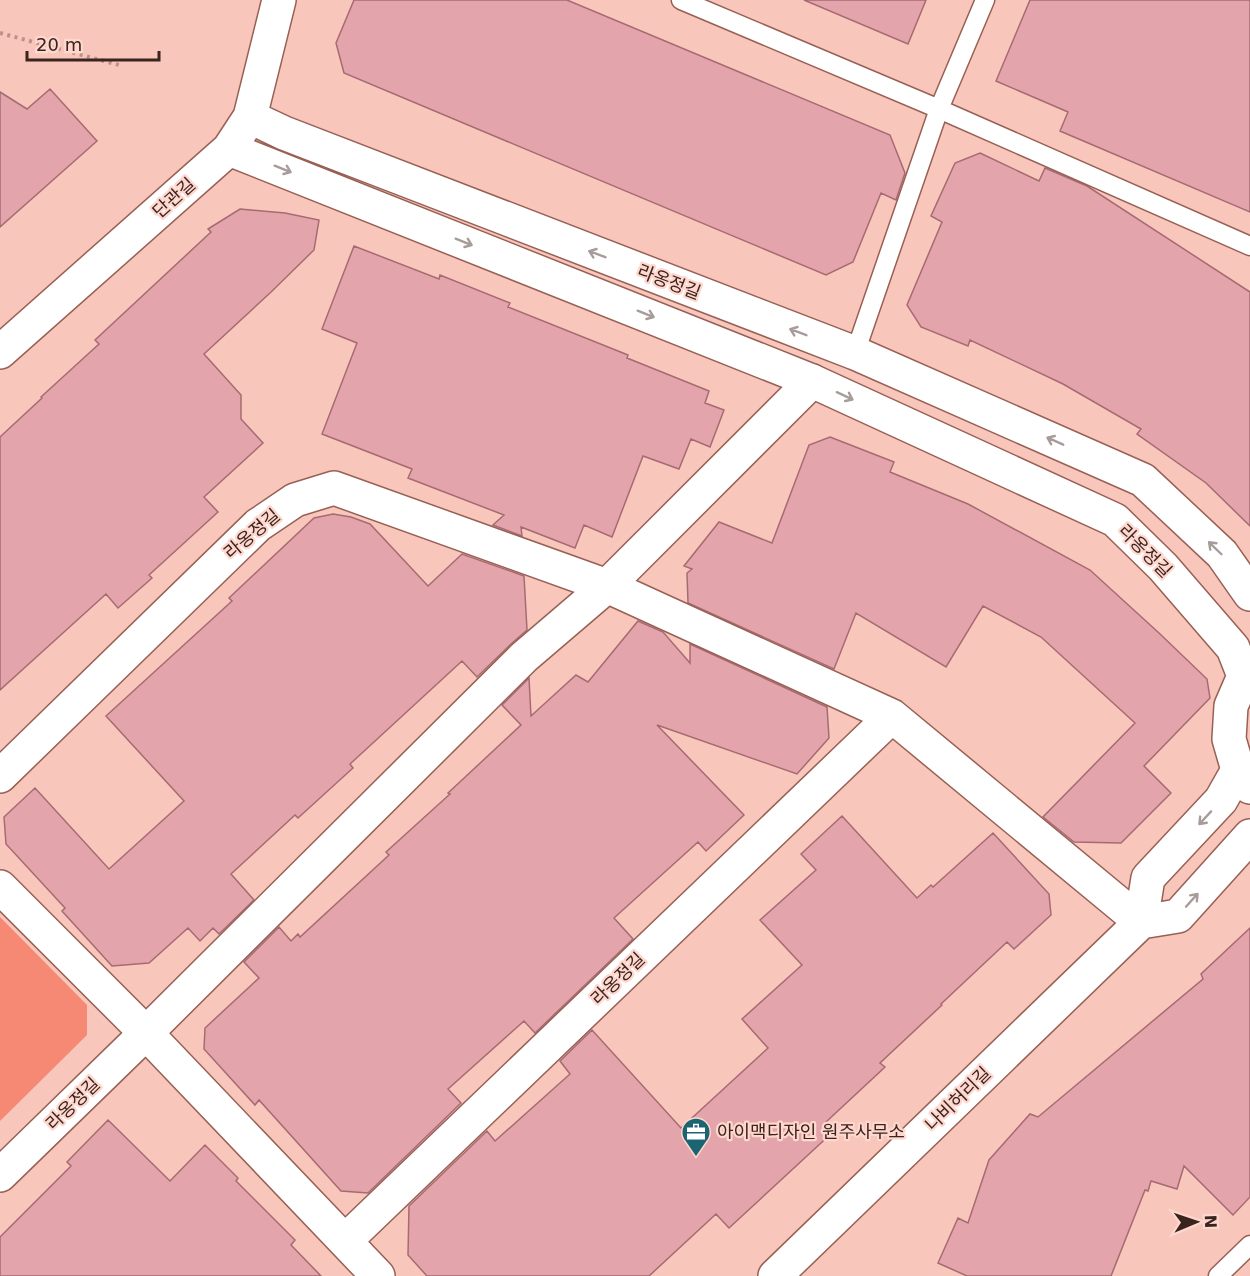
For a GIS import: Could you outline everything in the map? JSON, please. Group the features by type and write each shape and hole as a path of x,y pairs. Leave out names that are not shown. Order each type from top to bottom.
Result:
{"street":[{"name":"단관길","path":"0,352 229,149 250,117 279,0"},
{"name":"라옹정길","path":"250,117 284,133 855,353 1143,480 1222,554 1250,594"},
{"name":"라옹정길","path":"229,149 812,381 1115,520 1163,567 1233,648 1247,673"},
{"name":"라옹정길","path":"0,1175 524,657 607,586 812,381"},
{"name":"라옹정길","path":"0,776 258,525 295,500 334,488 607,586 891,716 1141,922"},
{"path":"1247,673 1231,706 1229,739 1244,779 1221,800 1149,878 1141,922 1178,916 1250,836"},
{"name":"라옹정길","path":"345,1241 891,716"},
{"path":"0,887 146,1033 378,1276"},
{"name":"나비허리길","path":"775,1276 1141,922"}],"lane":[{"path":"681,0 939,109 1250,246"},
{"path":"855,353 939,109 985,0"},
{"path":"1218,1276 1250,1245"}],"path":[{"path":"0,33 119,65"}],"shaded area":[{"path":"0,917 87,1005 87,1035 0,1121"}],"building":[{"path":"354,0 567,0 890,135 905,173 896,200 881,193 853,262 826,275 344,73 336,43"},
{"path":"804,0 926,0 908,44"},
{"path":"1030,0 1250,0 1250,212 1060,131 1068,112 996,81"},
{"path":"50,89 97,141 0,227 0,92 27,109"},
{"path":"980,153 1039,181 1045,168 1087,186 1250,292 1250,526 1206,483 1137,434 1141,429 1063,384 970,340 968,346 921,327 907,305 942,222 931,216 955,163"},
{"path":"240,209 285,213 319,220 314,250 204,354 241,395 241,419 263,443 204,497 218,512 149,575 152,578 118,608 106,594 0,690 0,437 99,344 95,340 211,232 208,229"},
{"path":"354,246 439,279 440,275 510,303 508,307 628,355 627,358 709,391 705,403 724,410 710,447 691,439 679,469 643,456 612,537 584,525 575,548 521,527 522,536 493,525 504,515 408,478 412,469 322,434 357,343 322,329"},
{"path":"830,437 894,462 890,472 968,504 1090,570 1207,679 1210,698 1144,766 1171,793 1121,843 1074,842 1043,817 1135,723 1041,637 983,606 946,667 856,613 834,669 688,603 687,573 692,569 684,566 719,522 772,543 809,445"},
{"path":"333,514 351,517 370,524 428,586 462,554 524,576 527,630 477,677 462,661 350,764 353,768 298,818 295,815 231,874 254,900 219,934 213,928 200,941 188,928 149,963 112,966 62,911 65,908 6,844 4,817 35,788 109,869 184,801 106,716 232,601 229,598 314,518"},
{"path":"638,621 663,632 690,663 690,644 827,707 829,738 797,774 657,725 744,815 706,851 698,842 614,918 633,939 535,1033 524,1021 448,1089 461,1103 368,1193 341,1191 259,1100 255,1105 204,1049 205,1028 259,978 244,962 279,927 291,941 298,934 300,937 389,855 386,852 521,725 502,705 529,678 531,716 576,675 588,682"},
{"path":"842,816 917,898 931,885 933,887 993,833 1049,894 1051,915 1014,949 1007,942 880,1063 885,1067 826,1122 834,1131 729,1228 716,1214 649,1276 427,1276 408,1255 409,1206 487,1131 495,1141 570,1074 560,1061 592,1030 681,1128 768,1048 742,1019 802,965 760,920 816,870 801,854"},
{"path":"1250,928 1250,1197 1233,1215 1184,1166 1177,1189 1151,1181 1148,1191 1145,1190 1111,1276 967,1276 938,1263 958,1218 968,1223 989,1160 1030,1114 1038,1117 1203,979 1201,974"},
{"path":"108,1120 170,1181 205,1145 238,1178 236,1181 295,1240 291,1245 321,1276 0,1276 0,1237 71,1166 67,1162"}],"place":[{"name":"아이맥디자인 원주사무소","path":"696,1158"}]}
